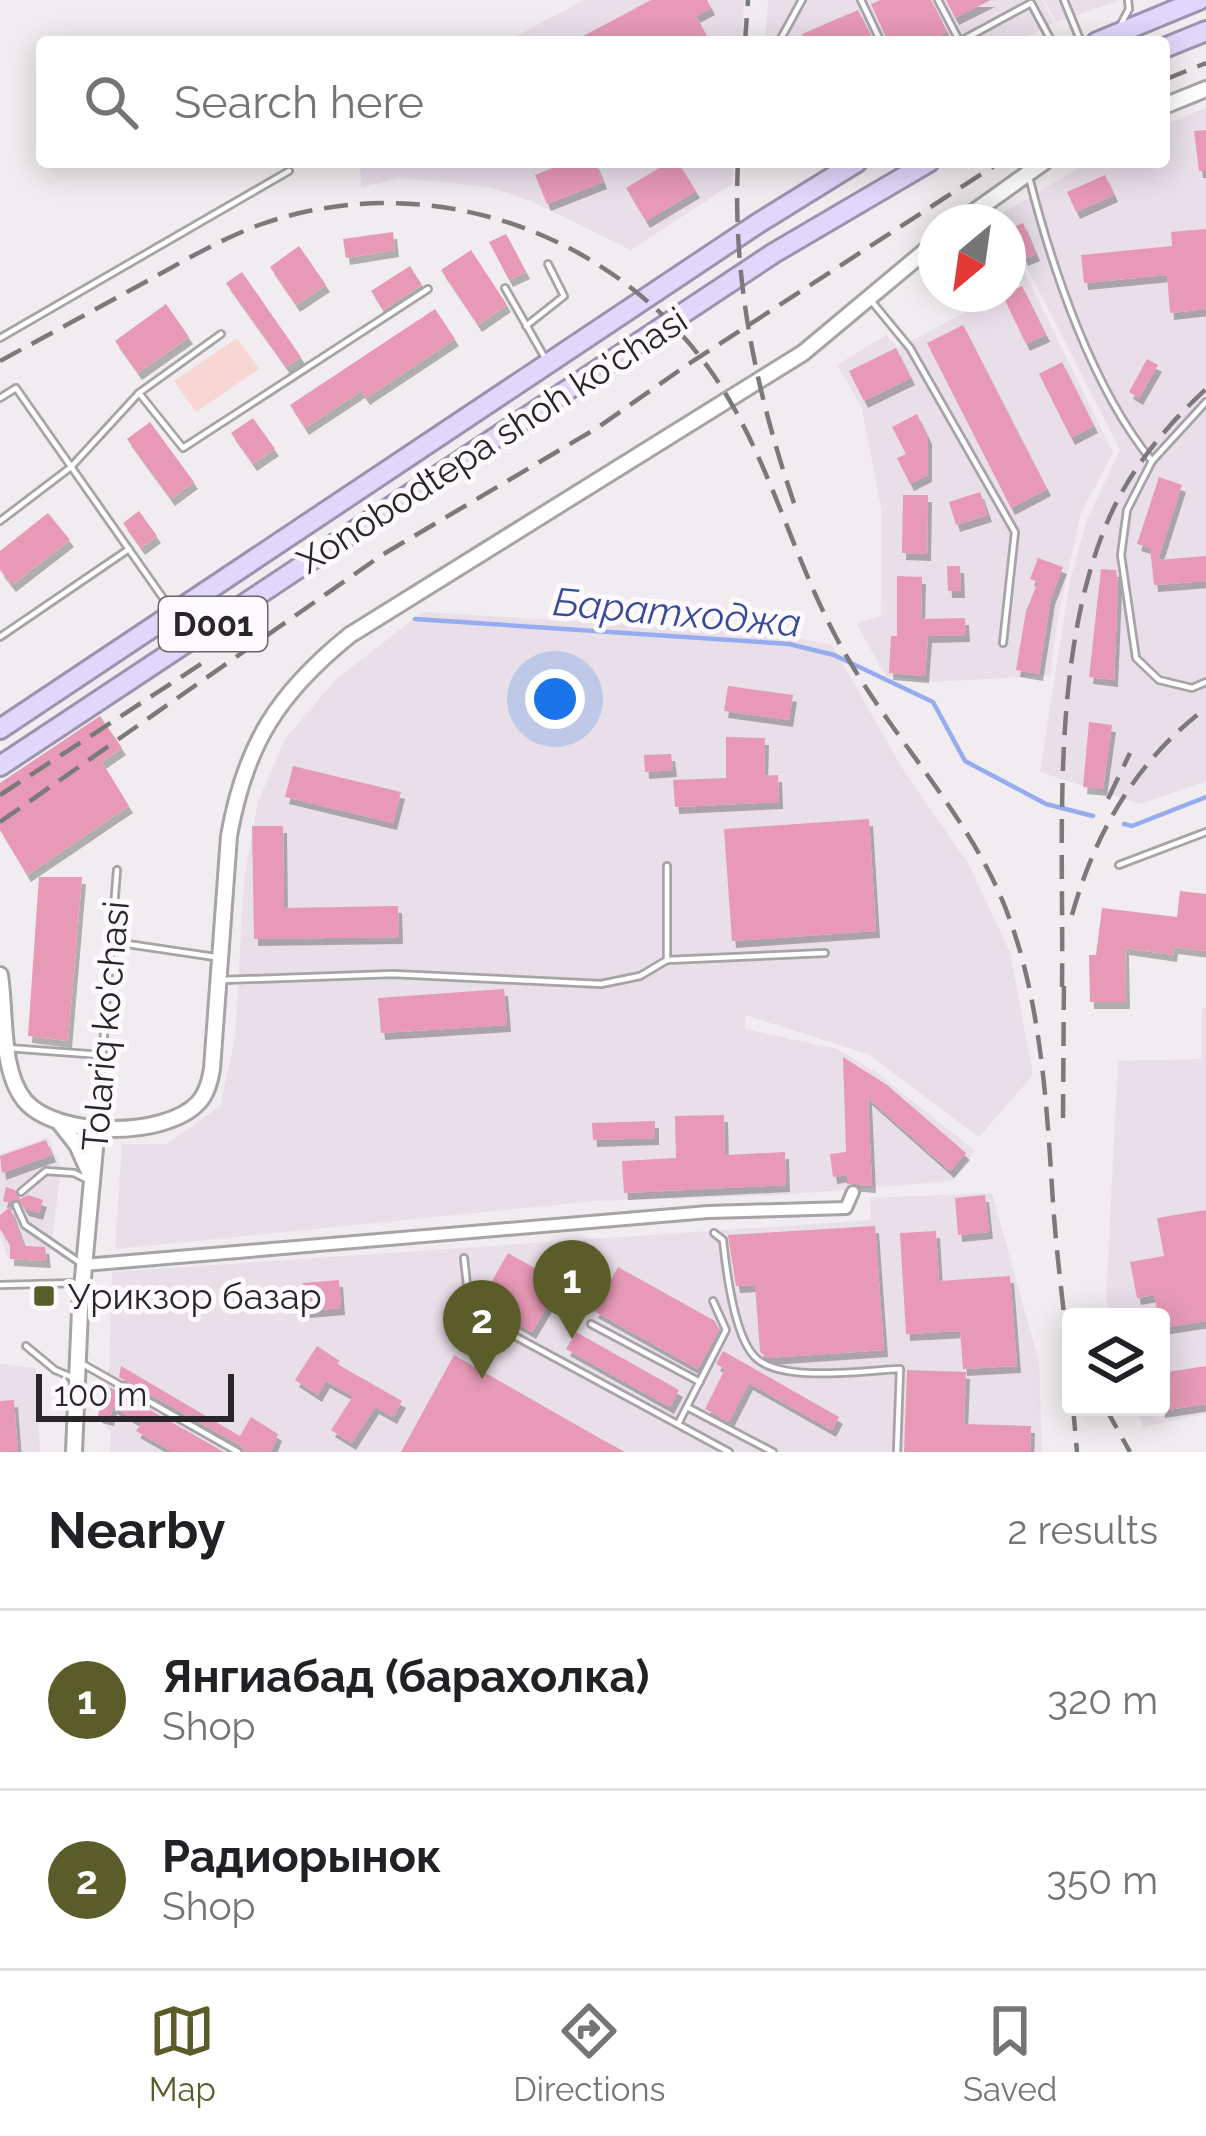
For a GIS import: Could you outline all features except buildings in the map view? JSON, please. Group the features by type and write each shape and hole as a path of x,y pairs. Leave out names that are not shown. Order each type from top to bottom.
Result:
{"highway":[{"path":"1110,36 1199,0"},
{"path":"1170,46 1206,32"},
{"name":"Xonobodtepa shoh ko'chasi","path":"0,729 842,168"},
{"name":"Xonobodtepa shoh ko'chasi","path":"0,766 775,253 919,168"},
{"path":"757,224 775,253"},
{"path":"607,324 625,353"}],"street":[{"path":"1170,104 1206,89"},
{"path":"985,204 1033,168"},
{"path":"59,1123 97,1127 161,1124 199,1102 211,1078 229,836 242,774 272,717 308,671 350,635 803,353 918,257"},
{"path":"0,975 8,1048 5,1070"},
{"name":"Tolariq ko'chasi","path":"5,1070 27,1104 59,1123 77,1145 92,1182"},
{"name":"Tolariq ko'chasi","path":"74,1452 76,1360 97,1127"},
{"path":"84,1265 708,1212 846,1208 854,1192"}],"lane":[{"path":"782,36 802,0"},
{"path":"861,0 878,36"},
{"path":"938,0 956,36"},
{"path":"1064,0 1079,36"},
{"path":"1116,33 1129,9 1127,0"},
{"path":"969,36 1030,1 1049,36"},
{"path":"0,338 289,171"},
{"path":"1028,171 1056,273 1124,426 1152,460"},
{"path":"526,326 564,296 548,264"},
{"path":"140,393 183,448 428,289"},
{"path":"505,289 548,363"},
{"path":"869,298 910,348 1015,532 1004,643"},
{"path":"0,521 71,467 140,393 221,334"},
{"path":"0,398 16,388 173,613"},
{"path":"1206,402 1152,460 1127,510 1121,555 1136,658 1159,680 1192,688 1206,682"},
{"path":"0,637 129,549"},
{"path":"1119,865 1206,832"},
{"path":"667,866 667,961"},
{"name":"Tolariq ko'chasi","path":"97,1127 117,870"},
{"path":"112,942 221,958"},
{"path":"220,980 393,974 601,984 640,976 667,961 825,953"},
{"path":"8,1048 101,1055"},
{"path":"20,1192 46,1171 74,1173 92,1182"},
{"path":"16,1205 25,1225 84,1265"},
{"path":"714,1233 723,1240 727,1292 754,1356 798,1373 900,1369 897,1452"},
{"path":"464,1258 470,1312 729,1452"},
{"path":"0,1285 82,1283"},
{"path":"679,1424 726,1330 713,1301"},
{"path":"591,1324 700,1382"},
{"path":"26,1346 55,1370 76,1379"},
{"path":"76,1360 238,1452"},
{"path":"687,1407 773,1452"}],"shaded area":[{"path":"584,0 744,0 742,36 516,36"},
{"path":"768,0 1042,0 1054,23 1028,36 765,36"},
{"path":"1044,0 1122,0 1056,22"},
{"path":"1206,108 1206,781 1140,804 1040,772 1070,581 1087,520 1120,450 1026,265 1026,204 1018,204 1079,168 1170,168 1170,123"},
{"path":"360,168 733,168 732,184 631,250 535,203 490,187 400,178 361,187"},
{"path":"1026,275 1113,453 1081,513 1050,675 934,682 886,676 856,623 881,616 882,513 862,408 837,365 886,335 898,348 965,312 1026,312"},
{"path":"237,338 259,369 196,412 174,381"},
{"path":"423,612 773,633 832,645 905,773 968,863 1010,952 1033,1075 979,1137 868,1054 745,1015 745,1029 837,1049 877,1073 974,1150 953,1181 779,1195 596,1201 115,1249 122,1144 167,1144 220,1106 235,1039 244,880 258,802 285,739 336,679"},
{"path":"1206,1008 1206,1414 1143,1427 1140,1416 1170,1416 1170,1308 1108,1308 1106,1301 1118,1061 1201,1059 1202,1009"},
{"path":"48,1137 61,1168 49,1262 8,1258 0,1235 0,1154"},
{"path":"992,1193 1039,1362 1042,1452 110,1452 111,1433 98,1416 109,1369 112,1272 871,1220 870,1198"},
{"path":"0,1364 36,1368 40,1452 0,1452"}],"waterway":[{"name":"Баратходжа","path":"415,619 789,644 834,655 933,702 965,761 1046,804 1093,816"},
{"name":"Баратходжа","path":"1124,824 1132,826 1206,797"}],"railway":[{"path":"745,36 748,0"},
{"path":"1170,78 1206,63"},
{"path":"738,168 739,251 750,338 796,509"},
{"path":"0,822 382,555 597,428 991,168"},
{"path":"0,361 192,256 262,224 324,208 387,203 449,208 510,223 568,247 621,280 669,321 730,401 836,637 970,838 1005,906 1037,1031 1063,1308"},
{"path":"1062,987 1064,755 1075,639 1087,583 1104,530 1135,471 1206,389"},
{"path":"0,795 204,662"},
{"path":"1072,915 1093,855 1122,800 1159,751 1206,708"},
{"path":"1108,799 1130,753"},
{"path":"1063,1118 1064,974"},
{"path":"1074,1416 1077,1452"},
{"path":"1110,1416 1130,1452"}],"place":[{"name":"Урикзор базар","path":"44,1296"},
{"name":"Янгиабад (барахолка)","path":"572,1339"},
{"name":"Радиорынок","path":"482,1379"}]}
